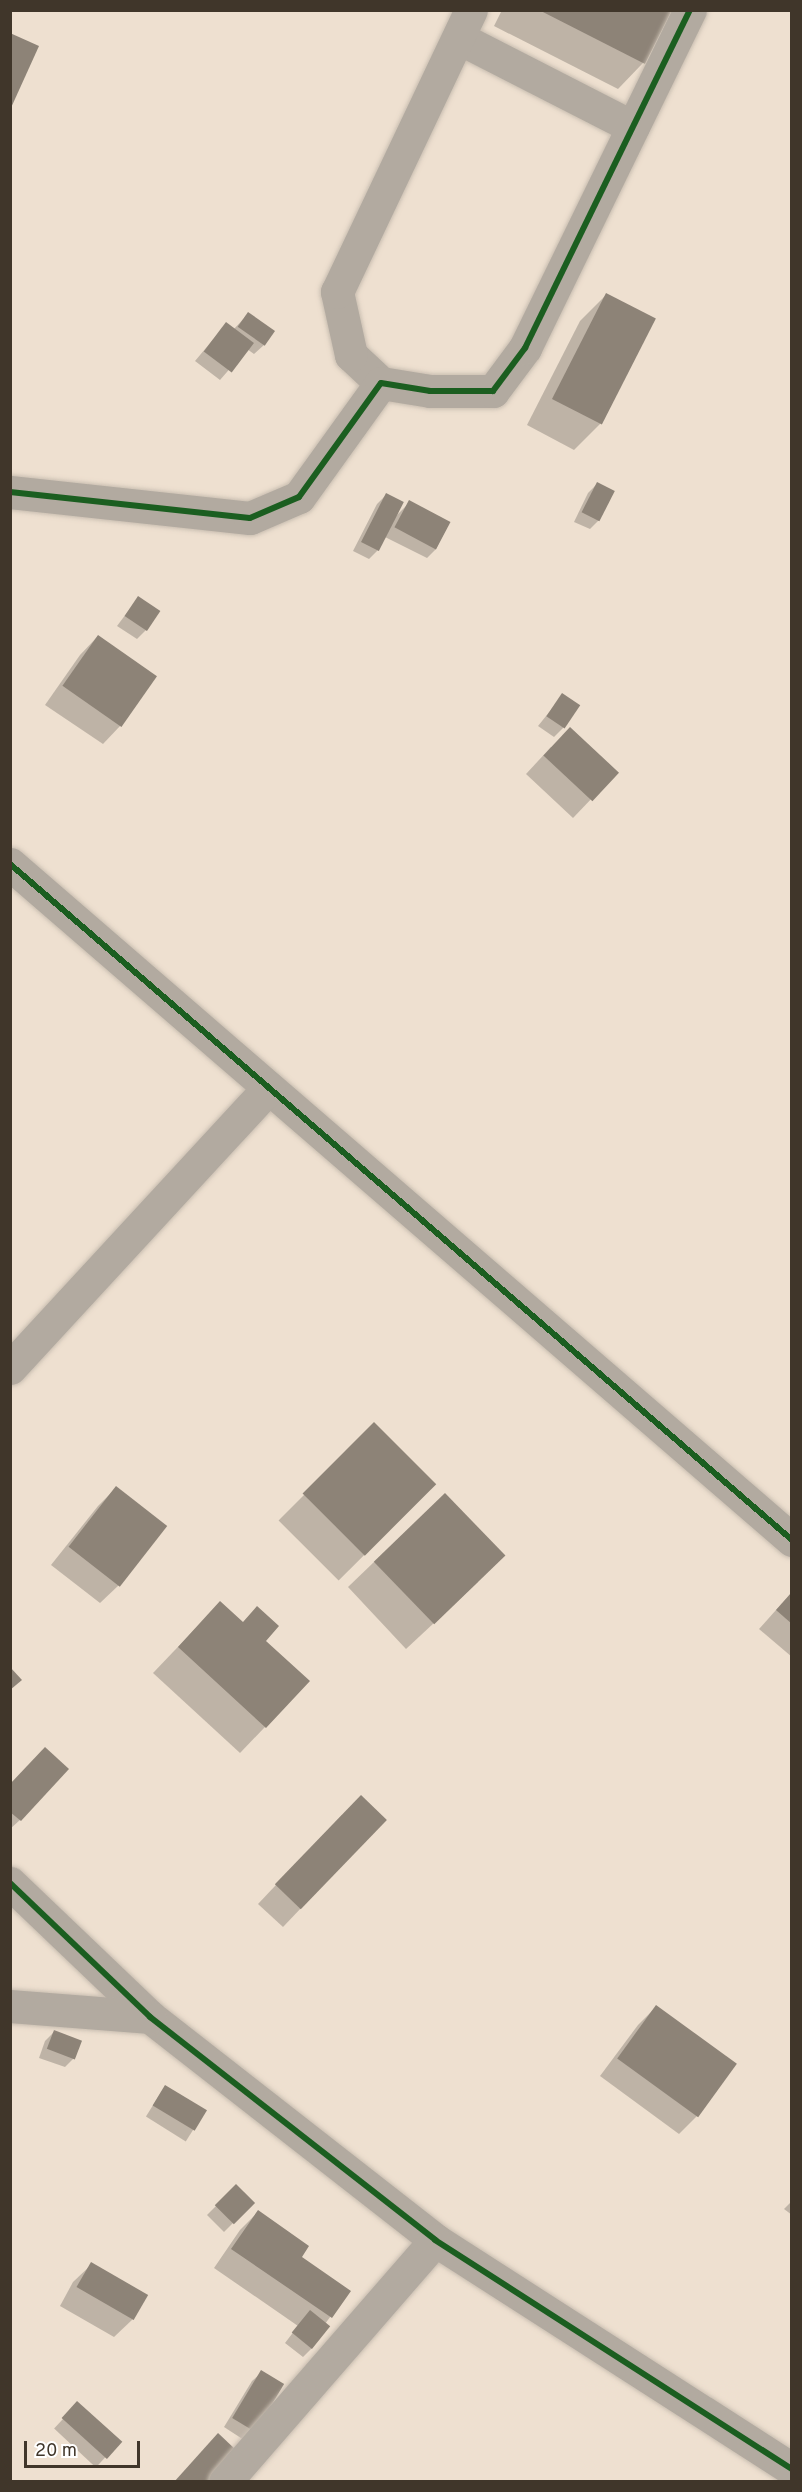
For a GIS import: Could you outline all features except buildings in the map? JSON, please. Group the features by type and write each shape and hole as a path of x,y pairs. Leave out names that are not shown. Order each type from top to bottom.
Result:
{"street":[{"path":"633,127 465,24 337,292 351,355 381,383 430,391 493,391 525,348 633,127 690,10"},
{"path":"10,492 250,518 299,497 381,383"},
{"path":"10,864 792,1540"},
{"path":"10,1368 268,1088"},
{"path":"10,1883 150,2017 435,2240 792,2469"},
{"path":"10,2006 150,2017"},
{"path":"225,2481 435,2240"}],"cycle path":[{"path":"10,492 250,518 299,497 381,383 430,391 493,391 525,348 690,10"},
{"path":"10,864 792,1540"},
{"path":"10,1883 150,2017 435,2240 792,2469"}]}
